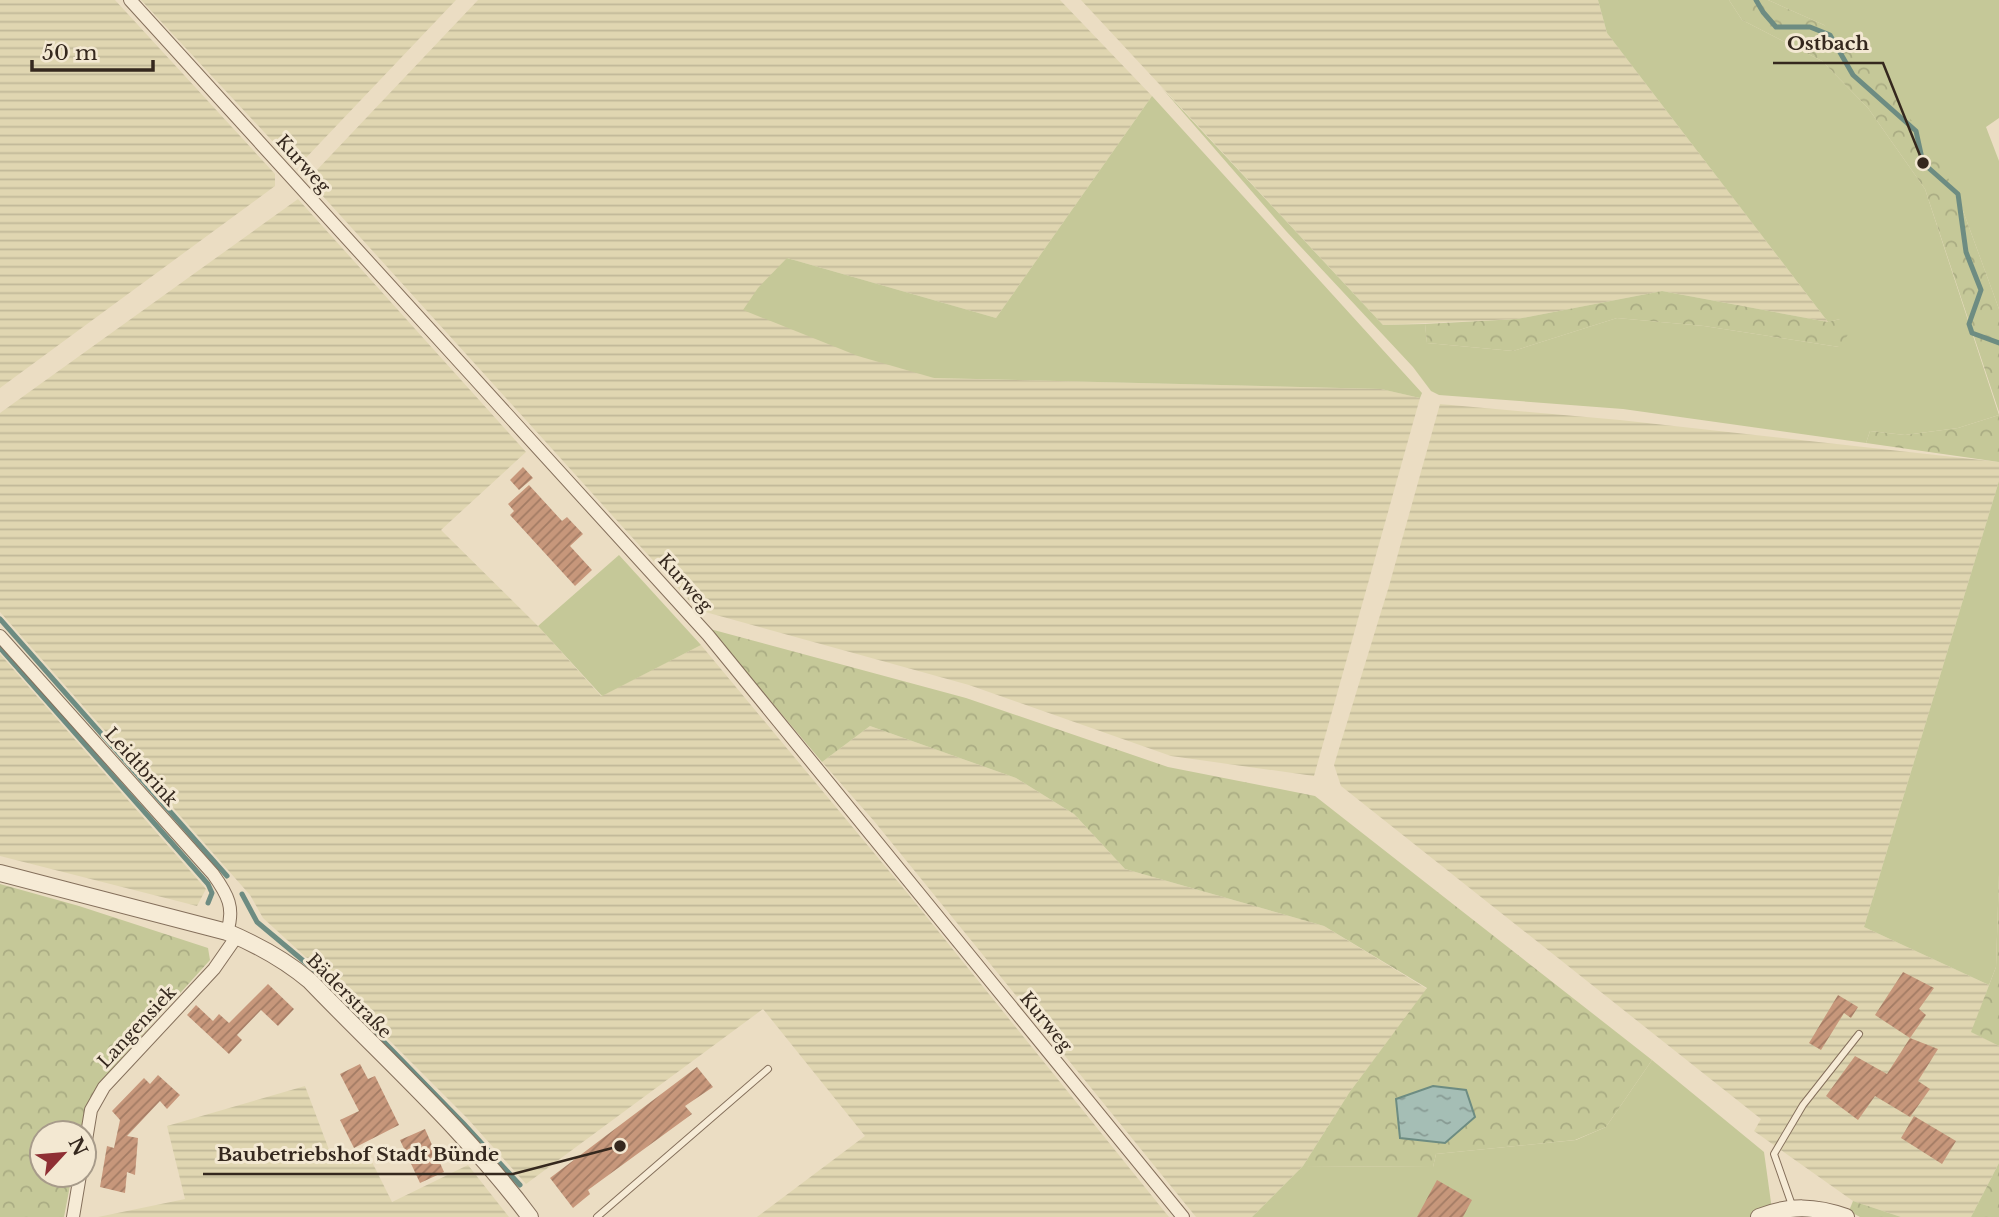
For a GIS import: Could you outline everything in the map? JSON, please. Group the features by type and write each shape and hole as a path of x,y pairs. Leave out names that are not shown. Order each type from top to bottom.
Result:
{"street":[{"name":"Kurweg","path":"130,0 708,635 1183,1217"},
{"name":"Leidtbrink","path":"0,636 213,874 227,894 232,907 232,934"},
{"name":"Bäderstraße","path":"0,873 232,934 279,957 310,981 449,1124 507,1186 530,1217"},
{"name":"Langensiek","path":"90,1119 91,1110 104,1087 214,969 232,934"},
{"path":"74,1217 78,1189"},
{"path":"1759,1217 1777,1210 1793,1208 1820,1209 1846,1217"}],"lane":[{"path":"1793,1208 1774,1154 1803,1105 1859,1034"},
{"path":"597,1217 768,1069"}],"shaded area":[{"path":"0,0 115,0 275,174 275,186 0,388"},
{"path":"141,0 456,0 301,163 290,160"},
{"path":"478,0 1060,0 1152,96 996,318 787,258 934,378 1381,389 1420,398 1314,776 1171,756 969,685 698,610 311,183 314,173"},
{"path":"1081,0 1598,0 1607,33 1828,322 1662,291 1517,319 1383,325"},
{"path":"298,199 526,452 441,530 538,626 601,696 701,645 909,895 1169,1217 757,1217 865,1136 763,1009 526,1184 467,1118 310,961 263,918 250,895 0,612 0,413"},
{"path":"1440,404 1620,420 1999,462 1999,481 1864,927 1989,985 1972,1032 1999,1046 1999,1163 1971,1217 1901,1217 1853,1201 1754,1131 1761,1119 1341,786 1334,765 1389,586"},
{"path":"0,654 206,889 197,906 0,856"},
{"path":"870,726 1016,778 1074,814 1125,869 1324,926 1427,989 1349,1093 1303,1166 1252,1217 1196,1217 874,821 822,762"},
{"path":"305,1086 334,1163 367,1152 392,1202 468,1165 509,1217 98,1217 185,1199 167,1126"}],"green space":[{"path":"1598,0 1729,0 1742,20 1822,61 1868,108 1925,189 1999,415 1958,428 1905,435 1870,431 1866,443 1623,409 1439,395 1431,391 1413,367 1286,231 1161,87 1383,325 1425,324 1427,343 1513,351 1617,318 1704,326 1839,347 1840,319 1828,322 1607,33"},
{"path":"1729,0 1768,0 1824,25 1868,61 1939,158 1962,208 1999,309 1999,412 1925,189 1868,108 1822,61 1742,20"},
{"path":"1768,0 1999,0 1999,118 1986,127 1999,161 1999,309 1962,208 1824,25"},
{"path":"1152,96 1422,393 1420,398 1381,389 934,378 858,356 743,310 758,288 787,258 996,318"},
{"path":"1662,291 1828,322 1840,319 1850,332 1839,347 1704,326 1617,318 1513,351 1427,343 1425,324 1517,319"},
{"path":"1999,415 1999,462 1866,443 1870,431 1905,435 1958,428"},
{"path":"1999,481 1999,874 1996,967 1989,985 1864,927"},
{"path":"619,555 701,645 602,696 538,626"},
{"path":"710,629 966,698 1168,767 1315,796 1652,1060 1606,1127 1575,1140 1436,1154 1433,1167 1303,1166 1349,1093 1427,988 1324,926 1125,869 1074,814 1016,778 870,726 822,762"},
{"path":"1999,874 1999,1046 1971,1032 1996,967"},
{"path":"0,884 79,906 208,948 210,960 100,1082 83,1119 28,1119 28,1189 69,1189 64,1217 0,1217"},
{"path":"1652,1060 1764,1152 1773,1217 1252,1217 1303,1166 1433,1167 1436,1154 1576,1140 1606,1127"},
{"path":"1999,1163 1999,1217 1971,1217"},
{"path":"1853,1201 1901,1217 1860,1217 1849,1211"}],"water":[{"path":"1433,1086 1466,1090 1475,1117 1445,1143 1400,1138 1396,1099"}],"building":[{"path":"523,467 533,478 519,490 510,480"},
{"path":"529,485 562,521 567,517 583,534 570,546 592,570 575,586 510,515 514,511 508,504"},
{"path":"1903,972 1934,988 1919,1009 1926,1015 1910,1038 1875,1015"},
{"path":"268,984 294,1009 278,1026 261,1010 237,1035 242,1040 229,1054 187,1015 196,1005 213,1021 219,1014 229,1023"},
{"path":"1838,995 1858,1007 1851,1018 1844,1013 1821,1050 1809,1043"},
{"path":"1910,1038 1938,1049 1918,1081 1930,1089 1910,1117 1875,1096 1858,1120 1826,1096 1855,1056 1887,1074"},
{"path":"360,1064 368,1079 375,1076 399,1125 354,1148 340,1120 359,1111 340,1074"},
{"path":"697,1067 713,1087 685,1106 692,1114 588,1190 590,1194 573,1208 550,1178"},
{"path":"158,1075 180,1095 167,1109 160,1101 127,1136 138,1138 135,1175 127,1172 125,1193 100,1187 107,1146 114,1148 120,1120 112,1111 144,1078 150,1084"},
{"path":"1914,1116 1956,1141 1942,1164 1901,1138"},
{"path":"425,1129 444,1172 420,1183 400,1140"},
{"path":"1437,1180 1472,1200 1463,1217 1417,1217"}],"waterway":[{"path":"1756,0 1776,27 1810,27 1830,35 1853,75 1916,131 1923,163 1958,194 1966,252 1981,290 1969,324 1972,333 1999,343"},
{"path":"0,619 227,876"},
{"path":"0,648 208,884 212,893 208,903"},
{"path":"242,894 257,922 312,968 520,1185"}],"place":[{"name":"Ostbach","path":"1923,163"},
{"name":"Baubetriebshof Stadt Bünde","path":"620,1146"}]}
